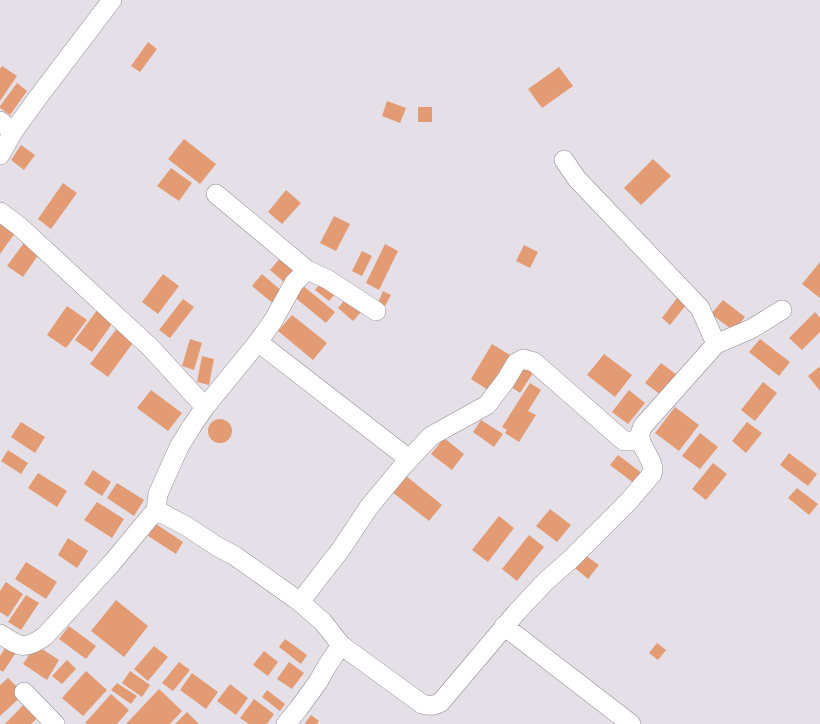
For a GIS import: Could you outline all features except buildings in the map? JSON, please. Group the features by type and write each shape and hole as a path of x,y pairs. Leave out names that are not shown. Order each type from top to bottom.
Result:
{"street":[{"path":"0,155 6,127 39,96 112,0"},
{"path":"564,160 577,179 700,308 716,344"},
{"path":"216,194 307,270 327,279 376,311"},
{"path":"0,212 19,226 151,348 205,407"},
{"path":"0,634 23,646 33,644 46,636 111,564 156,510 158,494 179,448 192,426 205,407 258,342 273,321 294,283 307,270"},
{"path":"156,510 186,526 218,547 235,556 300,602 323,622 341,645 422,704 432,706 441,702 516,612 628,502 652,474 652,466 641,441 640,434 644,426 716,344 751,329 782,310"},
{"path":"258,342 409,459"},
{"path":"300,602 341,550 369,507 402,466 431,436 487,405 506,380 516,363 523,360 534,362 624,441 641,441"},
{"path":"504,626 631,724"},
{"path":"286,724 300,708 341,645"},
{"path":"24,692 55,724"}]}
